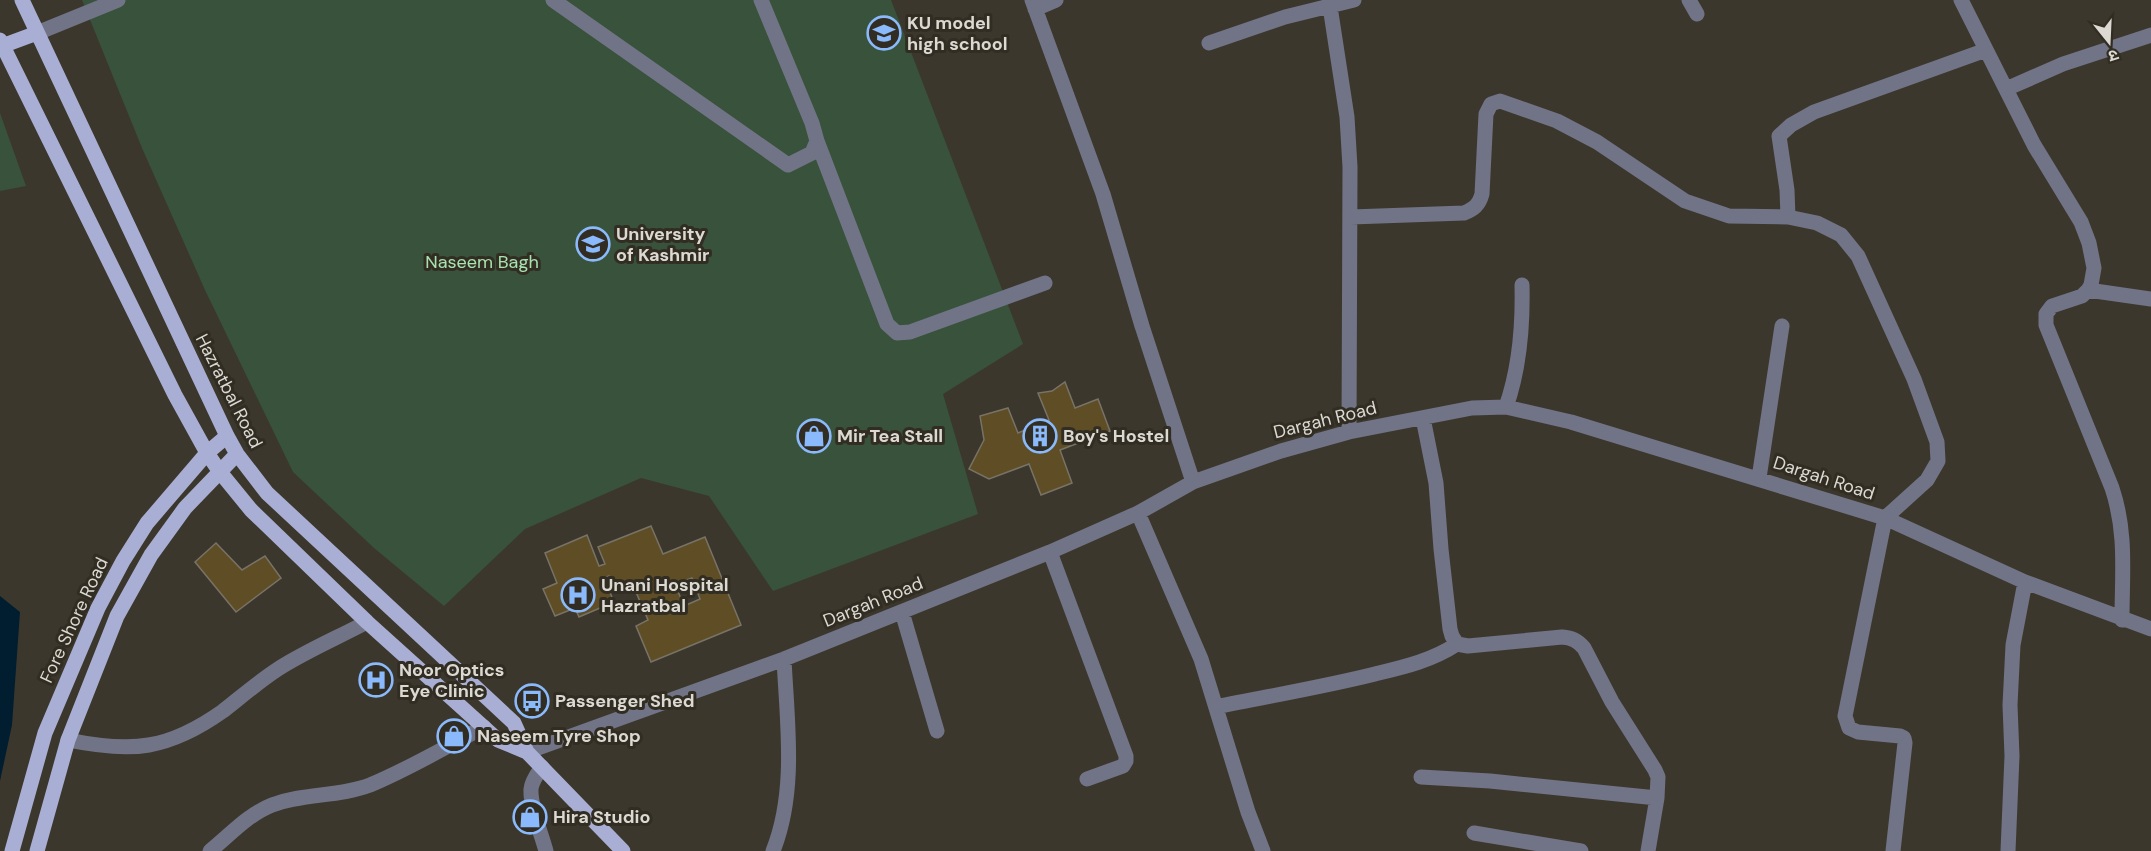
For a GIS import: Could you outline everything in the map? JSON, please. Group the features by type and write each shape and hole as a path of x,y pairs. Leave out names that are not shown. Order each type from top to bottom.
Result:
{"main road":[{"name":"Hazratbal Road","path":"22,0 226,436 237,454 267,493 514,723 527,752 623,851"},
{"path":"1,43 37,33"},
{"name":"Hazratbal Road","path":"1,43 175,395 220,472 251,510 367,622 498,740 527,752"},
{"name":"Fore Shore Road","path":"12,848 45,733 98,608 123,561 147,523 207,453 226,436"},
{"name":"Fore Shore Road","path":"37,850 68,740 117,616 151,555 185,508 237,454"},
{"path":"12,848 37,850"}],"street":[{"path":"37,33 118,0"},
{"path":"553,0 788,165 812,153 817,141"},
{"path":"761,0 812,123 887,324 897,333 910,332 1045,283"},
{"path":"1056,0 1033,4 1103,195 1142,326 1193,482"},
{"path":"1209,43 1329,3 1354,0"},
{"path":"1689,0 1697,14"},
{"path":"1960,0 2034,145 2081,222 2094,268 2088,290 2082,296 2052,306 2046,314 2046,325 2120,513 2123,533 2122,620"},
{"path":"1329,3 1347,117 1351,217 1349,432"},
{"path":"2006,89 2063,64 2151,35"},
{"path":"1788,217 1787,190 1779,136 1791,125 1814,112 1986,50"},
{"path":"1351,217 1464,213 1473,210 1482,194 1486,114 1491,104 1500,101 1567,126 1597,142 1685,201 1729,216 1788,217 1817,223 1841,235 1858,256 1914,379 1937,442 1938,461 1927,480 1885,518 1845,717 1849,728 1858,732 1904,738 1893,851"},
{"path":"1506,407 1518,363 1522,285"},
{"path":"2088,290 2151,299"},
{"path":"1759,478 1782,326"},
{"name":"Dargah Road","path":"527,752 784,659 1050,552 1138,513 1193,482 1281,451 1349,432 1472,408 1506,407 1571,422 1885,518 2025,582 2151,629"},
{"path":"1423,418 1436,483 1450,629 1456,644"},
{"path":"1138,513 1201,659 1248,812 1263,851"},
{"path":"1050,552 1126,756 1123,766 1087,780"},
{"path":"2008,851 2013,645 2025,582"},
{"path":"902,612 937,731"},
{"path":"68,740 99,747 135,748 152,746 171,739 207,722 279,669 367,622"},
{"path":"1216,707 1354,680 1421,663 1456,644 1486,645 1562,637 1578,641 1584,648 1612,702 1655,770 1659,785 1648,851"},
{"path":"772,851 782,822 787,790 788,754 784,659"},
{"path":"210,851 251,817 273,805 312,795 350,791 370,784 484,727"},
{"path":"542,767 531,787 532,801 546,851"},
{"path":"1421,777 1520,784 1657,798"},
{"path":"1474,833 1581,851"}],"green space":[{"name":"Naseem Bagh","path":"82,0 891,0 1023,344 943,394 978,514 773,591 709,496 641,478 525,529 444,606 374,548 293,472 205,290 142,148"},
{"path":"0,113 26,186 0,191"}],"water":[{"path":"0,596 20,612 12,725 0,781"}],"building":[{"name":"Boy's Hostel","path":"1065,382 1075,408 1098,399 1110,431 1060,450 1072,483 1041,495 1029,464 989,479 969,469 984,440 980,416 1008,408 1018,433 1049,420 1038,393 1052,391"},
{"name":"Unani Hospital Hazratbal","path":"651,526 663,554 705,537 741,625 651,662 636,626 648,620 632,583 615,590 609,576 604,578 614,602 579,617 575,608 555,616 543,589 557,583 545,553 587,535 599,566 605,564 598,547","holes":["692,578 700,599 684,606 675,584"]},
{"path":"216,543 242,570 265,556 281,578 236,612 195,562"}],"place":[{"name":"KU model high school","path":"884,33"},
{"name":"University of Kashmir","path":"593,244"},
{"name":"Mir Tea Stall","path":"814,436"},
{"name":"Boy's Hostel","path":"1040,436"},
{"name":"Unani Hospital Hazratbal","path":"578,595"},
{"name":"Noor Optics Eye Clinic","path":"376,680"},
{"name":"Passenger Shed","path":"532,701"},
{"name":"Naseem Tyre Shop","path":"454,736"},
{"name":"Hira Studio","path":"530,817"}]}
